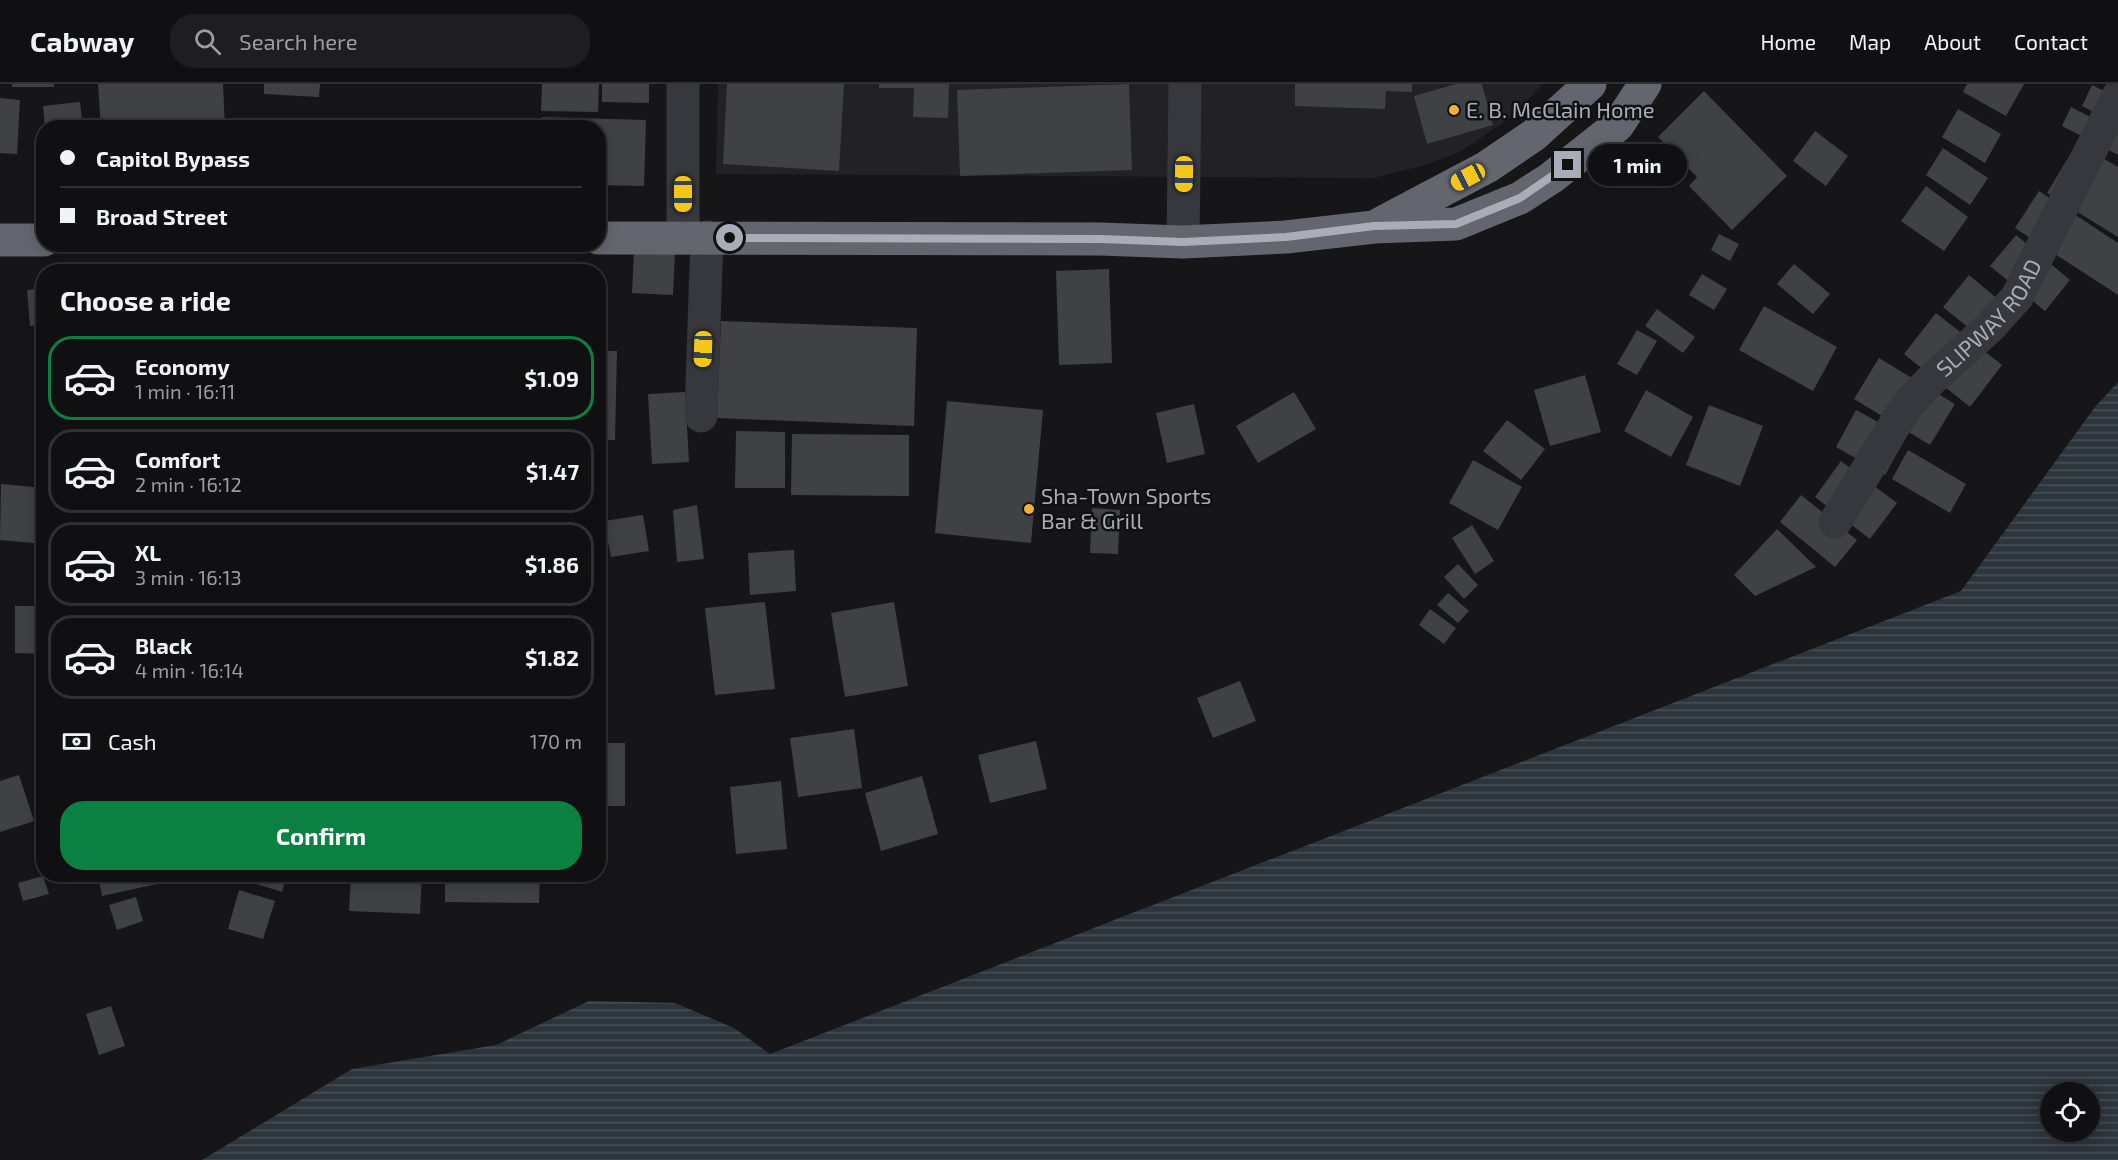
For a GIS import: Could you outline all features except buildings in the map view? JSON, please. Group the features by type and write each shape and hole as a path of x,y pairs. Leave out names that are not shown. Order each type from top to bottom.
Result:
{"highway":[{"path":"1374,226 1487,167 1534,135 1590,84"},
{"path":"606,238 1088,239 1183,242 1286,237 1374,226 1456,224 1520,198 1551,178 1618,125 1645,84"},
{"path":"0,240 36,240"}],"street":[{"path":"683,84 695,238 701,416"},
{"path":"1183,242 1185,84"},
{"name":"SLIPWAY ROAD","path":"1835,522 1916,395 1990,327 2017,297 2118,96"}],"shaded area":[{"path":"718,84 1542,84 1517,113 1460,152 1422,166 1373,178 716,174"},
{"path":"2118,382 2118,1160 202,1160 352,1069 496,1045 589,1001 675,1003 734,1028 770,1054 1961,591 2095,407"}],"place":[{"name":"E. B. McClain Home","path":"1454,110"},
{"name":"Sha-Town Sports Bar & Grill","path":"1029,509"}],"route":[{"path":"730,238 1100,239 1183,242 1286,237 1374,226 1456,224 1520,198 1568,165"}]}
